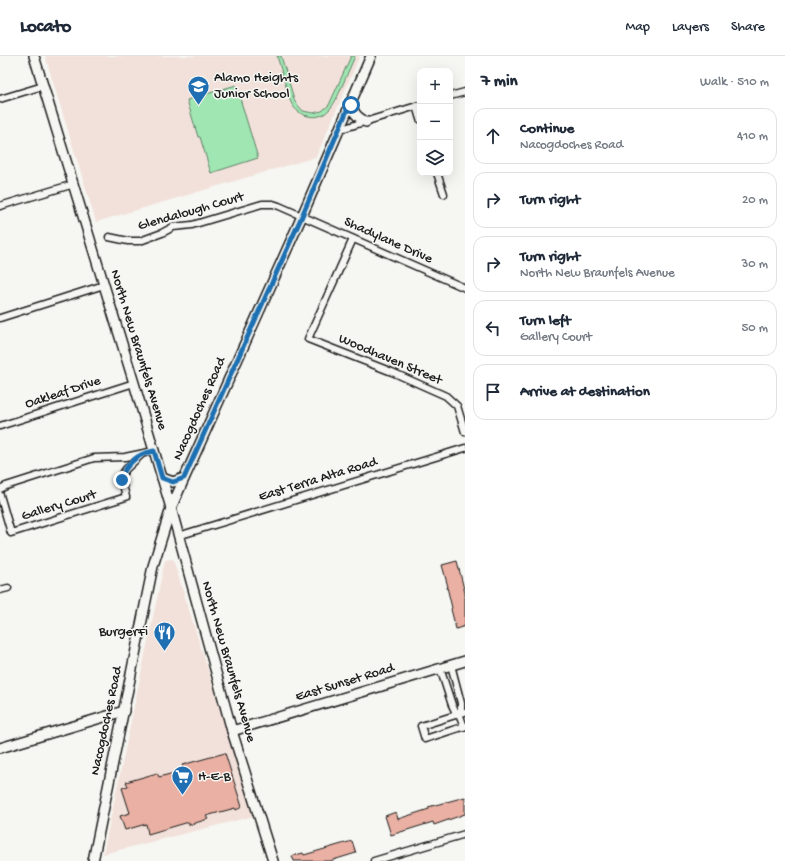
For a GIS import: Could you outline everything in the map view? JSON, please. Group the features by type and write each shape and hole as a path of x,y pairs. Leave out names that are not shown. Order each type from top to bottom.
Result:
{"street":[{"name":"North New Braunfels Avenue","path":"34,56 134,383 171,508 232,731 273,861"},
{"name":"Nacogdoches Road","path":"93,861 153,566 171,508 302,216 371,56"},
{"path":"0,99 43,86"},
{"path":"453,95 465,92"},
{"path":"351,101 354,112 358,118 366,122"},
{"path":"338,130 417,106"},
{"path":"438,176 444,194"},
{"path":"0,206 74,184"},
{"name":"Glendalough Court","path":"109,237 128,241 140,241 162,233 173,227 192,225 262,204 273,204 302,216"},
{"name":"Shadylane Drive","path":"302,216 465,288"},
{"name":"Woodhaven Street","path":"353,238 308,338 392,372 446,396 457,406 465,432"},
{"path":"0,318 104,285"},
{"name":"Oakleaf Drive","path":"0,426 134,383"},
{"name":"East Terra Alta Road","path":"178,536 465,448"},
{"name":"Gallery Court","path":"0,489 94,458 115,458 154,451"},
{"name":"Gallery Court","path":"0,495 11,533 126,497 121,476 126,469 142,454"},
{"path":"162,478 173,482 184,478"},
{"path":"0,590 8,588"},
{"name":"East Sunset Road","path":"232,731 465,661"},
{"path":"451,665 461,703 464,727 426,739 421,726 462,712"},
{"path":"440,668 452,706 455,711 462,712"},
{"path":"449,695 458,693"},
{"path":"0,748 124,711"},
{"path":"436,721 441,734"},
{"path":"374,861 465,834"}],"shaded area":[{"name":"Alamo Heights Junior School","path":"45,56 360,56 316,157 96,222"},
{"path":"173,559 254,816 103,854 165,560"}],"green space":[{"path":"277,56 281,56 295,102 303,111 313,113 322,111 329,105 351,56 355,56 331,108 315,117 302,114 293,106"},
{"path":"236,85 258,158 211,173 187,100"}],"building":[{"path":"457,561 465,593 465,626 456,629 442,565"},
{"name":"H-E-B","path":"225,753 242,807 236,810 235,808 206,816 208,819 189,825 189,822 148,834 146,824 125,830 120,816 130,813 122,788 128,786 126,782 157,773 159,777 185,770 182,765"},
{"path":"465,797 465,814 434,825 433,822 391,835 385,816 396,812 398,819 429,809 428,807"},
{"path":"352,841 356,853 330,861 294,861 292,856 303,853 304,855"}],"place":[{"name":"Alamo Heights Junior School","path":"199,106"},
{"name":"BurgerFi","path":"164,652"},
{"name":"H-E-B","path":"182,796"}],"route":[{"path":"122,480 121,476 136,459 142,454 154,451 162,478 173,482 184,478 302,216 351,101 351,105"}]}
